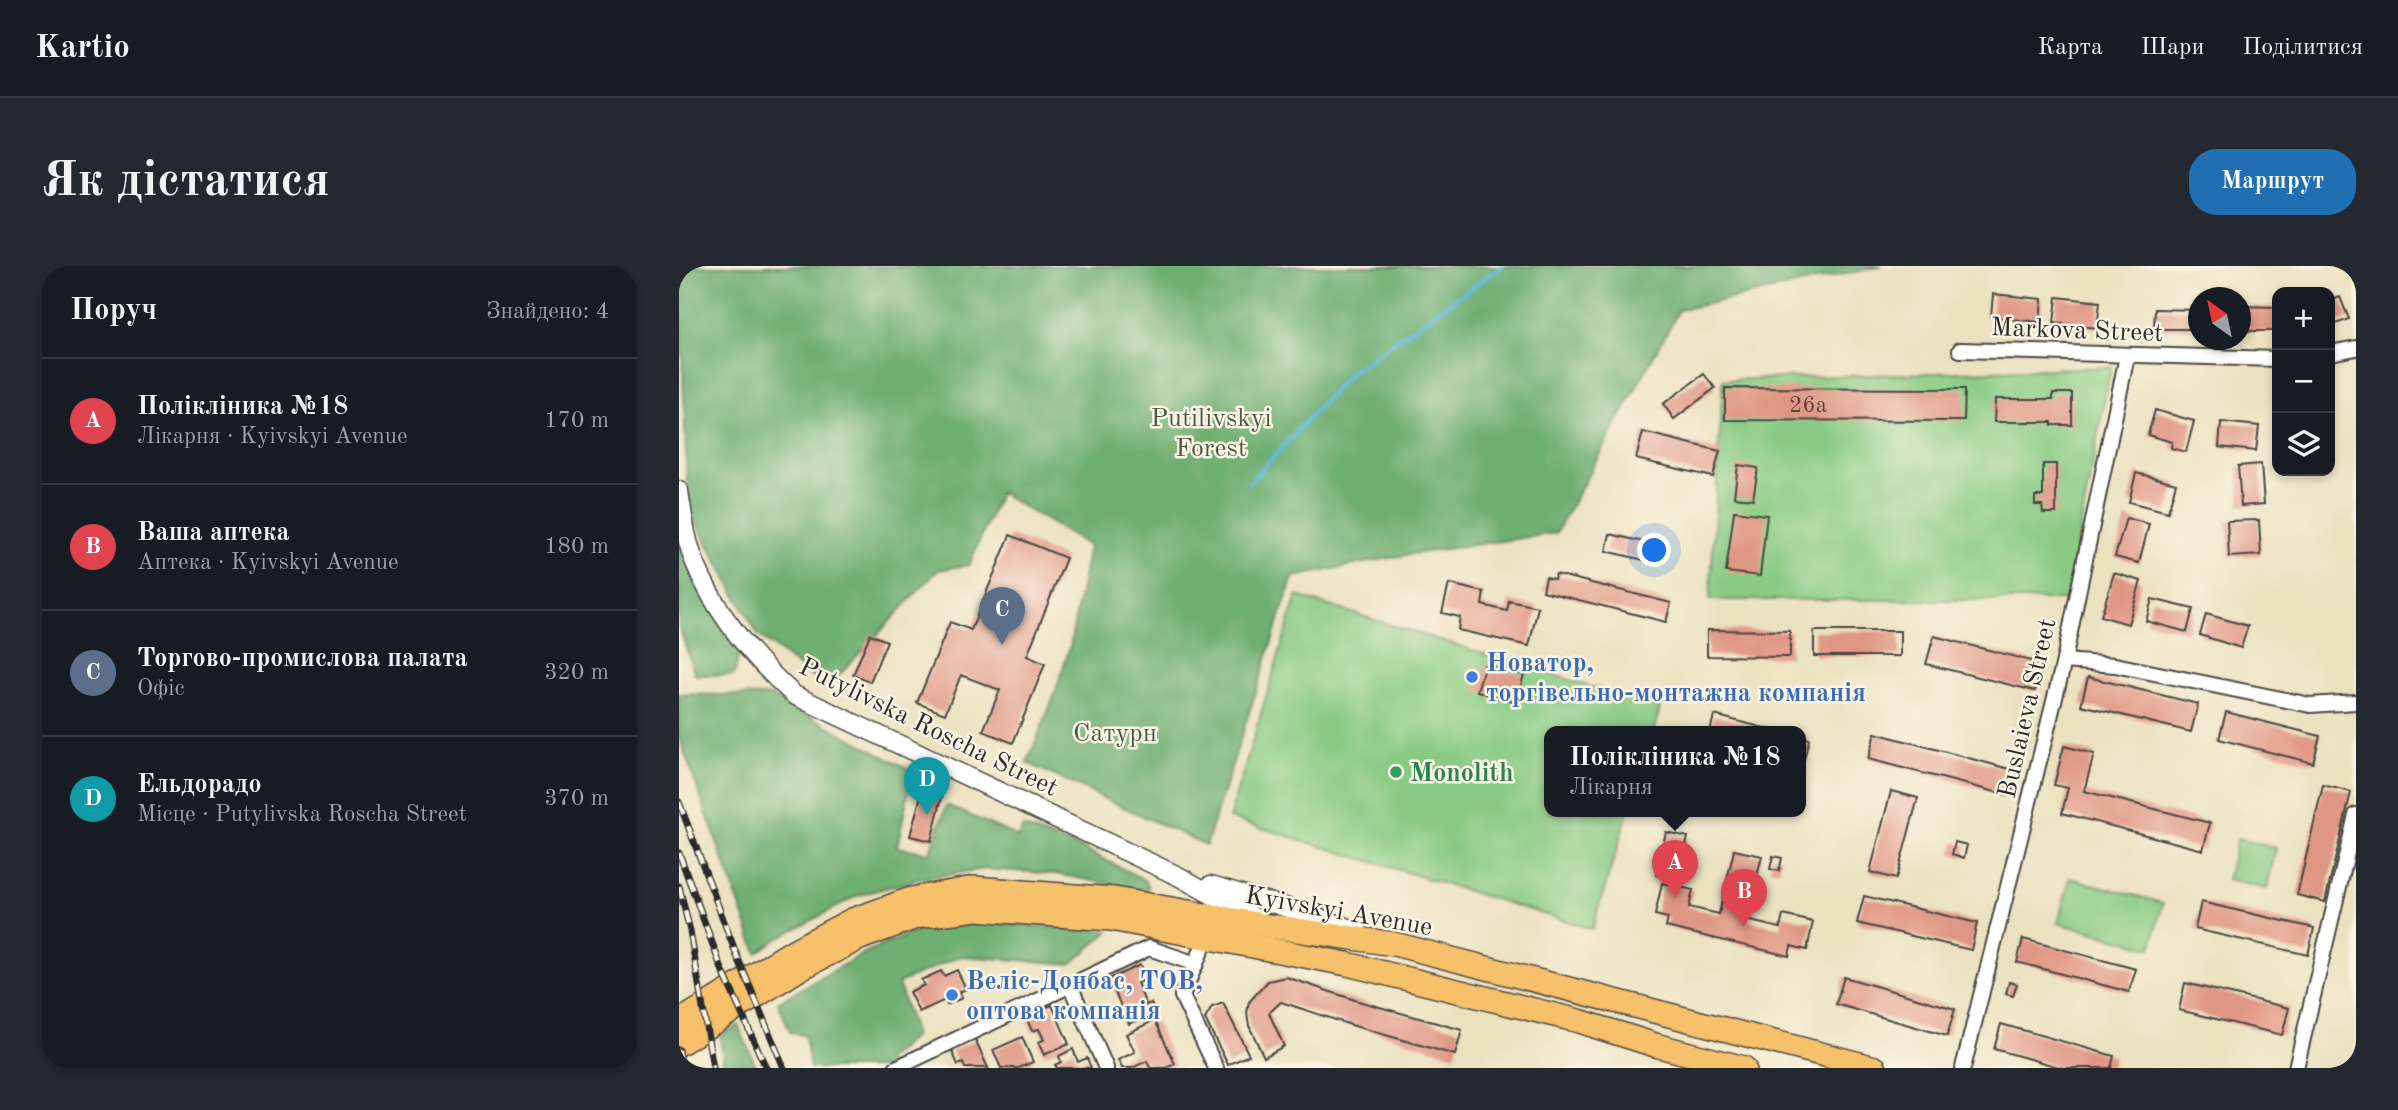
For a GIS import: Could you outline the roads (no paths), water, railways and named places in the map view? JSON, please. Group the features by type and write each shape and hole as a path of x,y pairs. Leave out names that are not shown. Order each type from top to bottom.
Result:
{"main road":[{"name":"Kyivskyi Avenue","path":"797,959 852,920 911,899 974,888 1114,899 1394,944 1875,1068"},
{"name":"Kyivskyi Avenue","path":"797,959 916,917 976,909 1111,919 1388,973 1579,1021 1655,1045 1744,1068"},
{"path":"1388,973 1394,944"},
{"path":"679,1022 797,959"},
{"path":"679,1044 797,959"}],"street":[{"path":"2335,351 2356,348"},
{"name":"Markova Street","path":"1960,350 2272,359"},
{"name":"Buslaieva Street","path":"1963,1068 2064,661 2127,356"},
{"name":"Putylivska Roscha Street","path":"679,491 684,528 696,566 721,611 768,671 794,695 1178,876"},
{"path":"2064,661 2115,666 2310,705 2356,702"},
{"path":"2296,1068 2356,815"},
{"path":"1170,909 1181,903 1186,894 1186,884 1178,876"},
{"path":"1178,876 1269,926 1347,964"},
{"path":"1178,876 1296,910 1394,944"},
{"path":"1207,937 1182,996 1216,1068"},
{"path":"895,1067 1149,948 1196,964"},
{"path":"1070,985 1106,1068"}],"waterway":[{"path":"1249,483 1351,372 1502,266"}],"railway":[{"path":"679,802 737,956 784,1068"},
{"path":"679,853 721,967 766,1068"},
{"path":"679,886 690,931 713,1068"},
{"path":"679,1050 682,1068"}],"place":[{"name":"Торгово-промислова палата","path":"1002,645"},
{"name":"Новатор, торгівельно-монтажна компанія","path":"1472,677"},
{"name":"Monolith","path":"1396,772"},
{"name":"Ельдорадо","path":"927,815"},
{"name":"Полікліника №18","path":"1675,898"},
{"name":"Ваша аптека","path":"1744,927"},
{"name":"Веліс-Донбас, ТОВ, оптова компанія","path":"952,995"}],"park label":[{"name":"Putilivskyi Forest","path":"1211,432"},
{"name":"Сатурн","path":"1115,732"}]}
